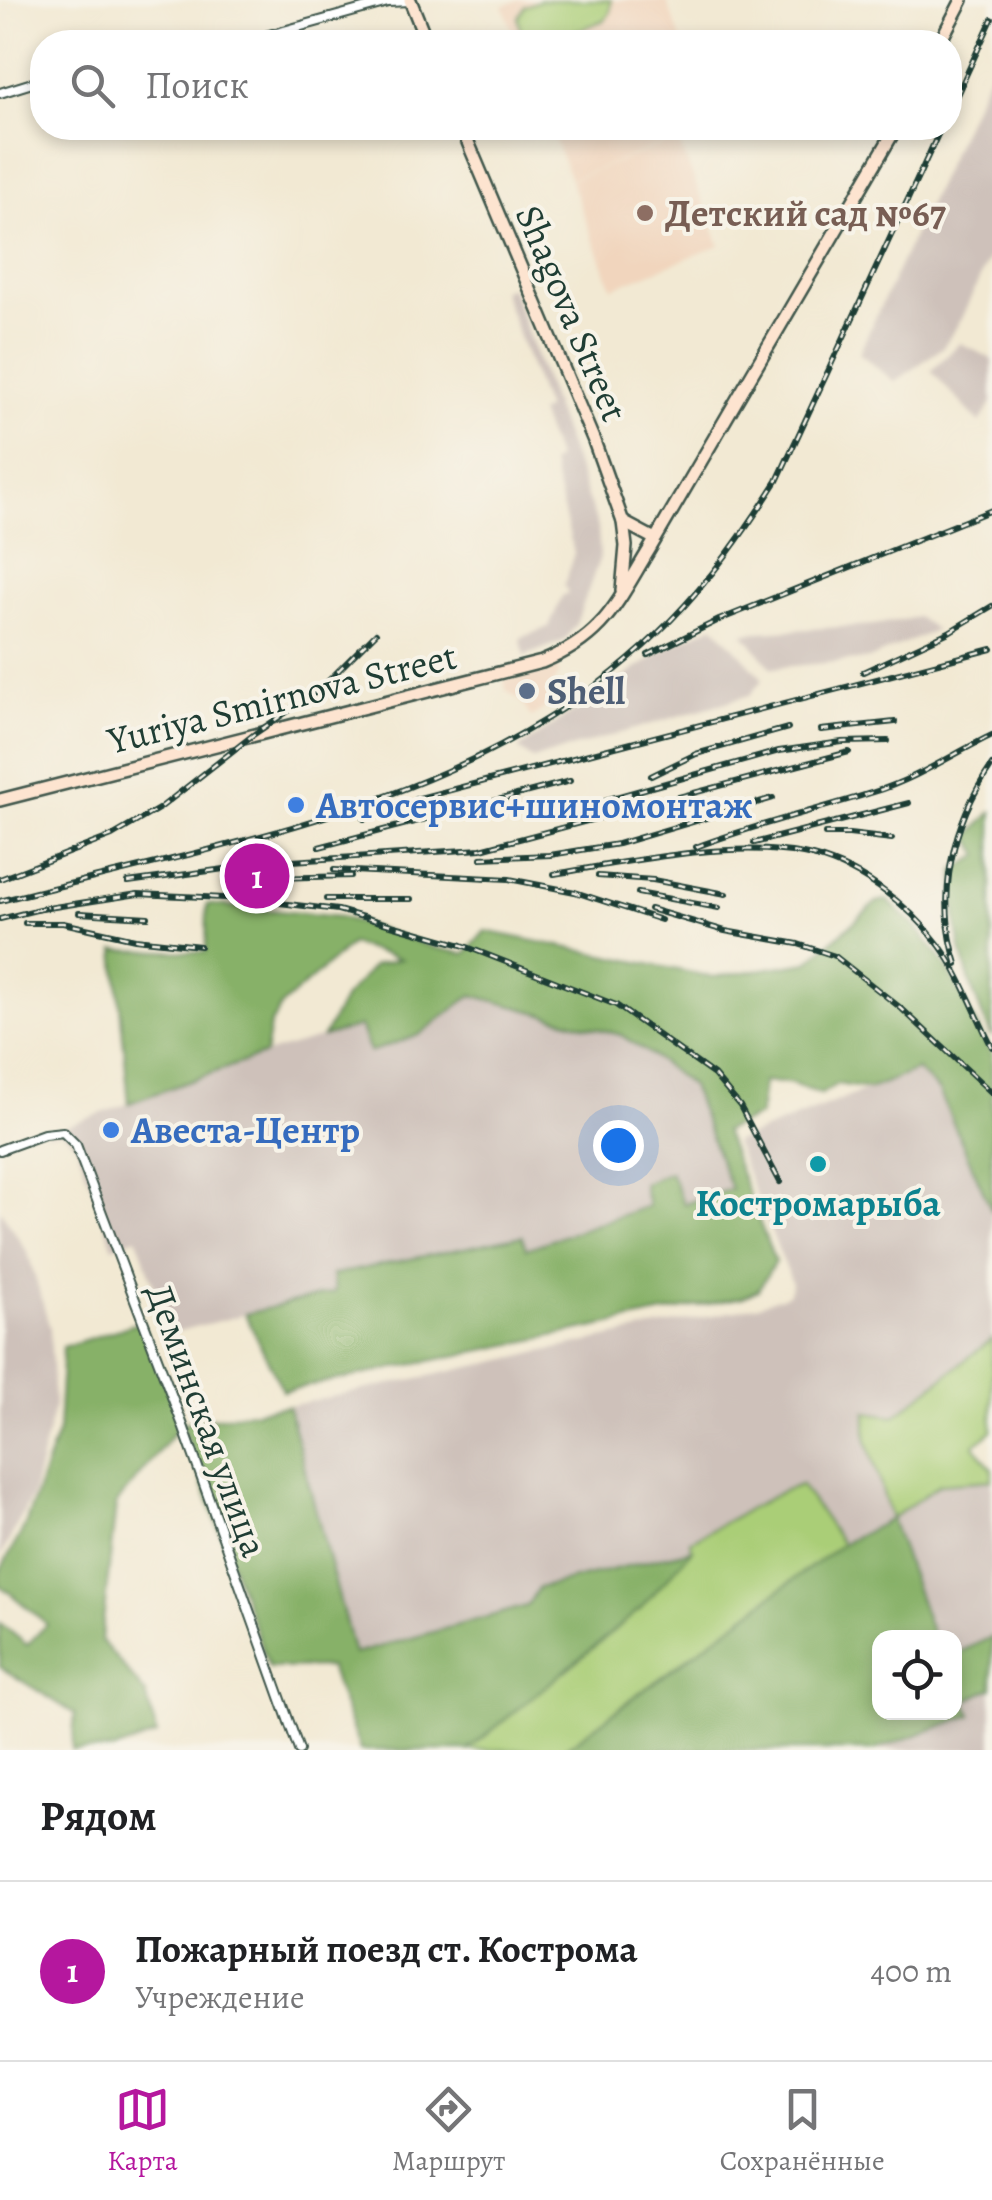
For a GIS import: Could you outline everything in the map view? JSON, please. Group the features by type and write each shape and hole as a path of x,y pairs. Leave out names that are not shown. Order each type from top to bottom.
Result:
{"main road":[{"path":"410,0 423,30"},
{"path":"946,30 962,0"},
{"name":"Shagova Street","path":"467,140 594,441 623,522 626,546 622,595"},
{"path":"0,800 542,662 588,638 622,595 889,140"},
{"path":"623,522 655,539"}],"street":[{"path":"287,30 388,2 410,0"},
{"path":"0,93 30,84"},
{"name":"Деминская улица","path":"0,1150 44,1134 63,1132 76,1145 182,1423 299,1750"}],"shaded area":[{"path":"519,0 666,0 677,30 512,30 503,6"},
{"path":"992,66 992,252 959,323 943,347 895,382 859,353 958,140 962,140 962,131"},
{"path":"555,140 672,140 570,179"},
{"name":"Детский сад №67","path":"678,140 720,245 612,288 570,180"},
{"path":"511,287 598,527 600,557 576,624 565,640 525,656 520,638 549,627 562,596 568,593 564,585 574,553 551,463 557,460 539,413 546,410 502,290"},
{"path":"960,343 992,359 992,402 980,423 931,371"},
{"path":"917,617 936,630 869,659 772,668 743,633 874,625"},
{"path":"714,625 763,679 750,695 533,759 518,749 673,644"},
{"name":"Shell","path":"557,663 559,675 546,692 553,703 531,717 506,690 504,679"},
{"path":"472,995 621,1035 654,1057 691,1086 731,1189 683,1204 670,1173 649,1206 525,1249 521,1236 333,1274 335,1292 171,1333 137,1238 113,1247 76,1145 63,1132 44,1134 265,1054 360,1026 371,1052 419,1035"},
{"path":"917,1070 939,1091 992,1211 992,1339 895,1417 940,1484 992,1480 992,1637 962,1651 962,1630 931,1630 891,1519 842,1544 801,1485 782,1491 691,1541 692,1550 538,1588 527,1606 353,1655 288,1406 756,1306 788,1294 792,1284 734,1142"},
{"path":"0,1209 28,1253 50,1328 54,1406 32,1496 0,1558"},
{"path":"992,1688 992,1750 874,1750 962,1720 971,1715 964,1701"}],"green space":[{"path":"541,0 611,0 605,20 579,30 520,30 518,18 525,6"},
{"path":"992,812 992,1037 963,956 954,892 955,870 980,855 969,836"},
{"path":"887,900 916,927 945,964 992,1055 992,1211 939,1091 917,1070 869,1089 837,1084 821,1094 789,1083 763,1082 759,1116 724,1131 775,1262 758,1290 743,1297 283,1391 245,1314 335,1292 332,1275 522,1236 526,1249 648,1206 643,1183 670,1172 684,1204 731,1189 691,1086 621,1035 472,995 419,1035 370,1052 360,1026 323,1037 344,998 374,965 400,959 351,944 282,1005 270,1025 265,1054 129,1103 115,950 206,952 207,904 341,917 465,954 485,931 713,977 808,962 877,902"},
{"path":"141,1322 182,1423 288,1406 354,1654 527,1606 538,1588 692,1550 640,1609 468,1750 360,1750 329,1667 269,1668 181,1424 116,1504 101,1640 146,1694 157,1735 113,1750 72,1750 75,1714 0,1667 0,1623 27,1645 47,1624 0,1585 0,1571 24,1528 58,1431 63,1347"},
{"path":"992,1339 992,1431 974,1445 992,1469 992,1480 940,1484 891,1519 866,1437 866,1412 895,1416"},
{"path":"801,1485 842,1544 563,1750 468,1750 640,1609 691,1550 690,1541"},
{"path":"891,1519 931,1630 872,1630 872,1720 958,1720 874,1750 563,1750 842,1544"},
{"path":"992,1637 992,1688 965,1701 972,1715 962,1719 962,1651"}],"railway":[{"path":"962,84 992,19"},
{"path":"0,901 269,834 357,806 442,773 524,732 601,682 686,604 727,554 777,481 935,140"},
{"path":"648,655 719,620 992,510"},
{"path":"863,672 949,632 992,606"},
{"path":"0,879 112,836 160,808 253,735 319,690 376,633"},
{"path":"416,799 992,649"},
{"path":"821,730 895,722"},
{"path":"651,776 696,754 788,728"},
{"path":"696,847 890,787 992,735"},
{"path":"577,808 779,751 842,742 888,741"},
{"path":"128,882 276,862 481,849 849,752"},
{"path":"957,964 948,912 951,861 967,811 992,765"},
{"path":"319,847 570,781"},
{"path":"481,858 550,855 618,844 773,798"},
{"path":"364,819 431,801"},
{"path":"754,843 909,803"},
{"path":"825,834 892,839"},
{"path":"554,874 711,851 774,850 823,859 879,888 927,930 955,970 992,1047"},
{"path":"334,870 509,879 575,892 661,920"},
{"path":"231,879 351,876"},
{"path":"598,876 653,880 726,894"},
{"path":"638,893 719,908"},
{"path":"35,910 138,894 246,899 338,910 462,945 616,1005 714,1075 740,1106 780,1182"},
{"path":"326,899 411,899"},
{"path":"0,919 48,907"},
{"path":"650,909 835,956 902,1009 992,1093"},
{"path":"79,913 148,917"},
{"path":"25,923 63,923 135,939 200,946"}],"place":[{"name":"Детский сад №67","path":"645,213"},
{"name":"Shell","path":"527,691"},
{"name":"Автосервис+шиномонтаж","path":"296,805"},
{"name":"Пожарный поезд ст. Кострома","path":"257,876"},
{"name":"Авеста-Центр","path":"111,1130"},
{"name":"Костромарыба","path":"818,1164"}]}
